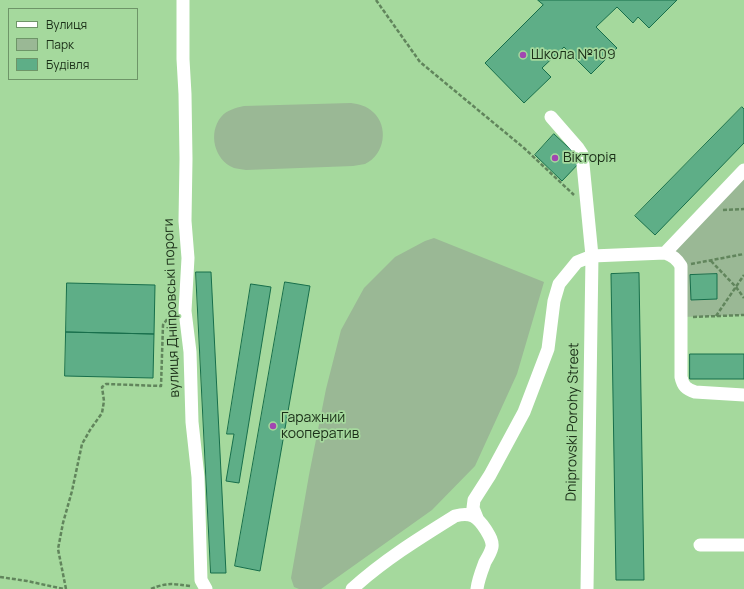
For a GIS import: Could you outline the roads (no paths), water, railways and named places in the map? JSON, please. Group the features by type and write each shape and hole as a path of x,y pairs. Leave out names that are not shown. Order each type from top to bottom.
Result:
{"street":[{"name":"вулиця Дніпровські пороги","path":"183,0 186,159 185,221 188,258 185,311 190,352 192,422 198,478 204,584"},
{"path":"551,117 582,154 592,256"},
{"path":"665,253 744,170"},
{"path":"477,589 492,543 489,534 477,518 473,508 474,500 490,475 524,412 548,348 554,301 559,284 577,262 592,256 665,253 673,256 681,266 682,383 690,390 695,392 744,395"},
{"name":"Dniprovski Porohy Street","path":"587,589 592,256"},
{"path":"352,589 390,558 454,516 461,514 470,515 477,518"},
{"path":"700,545 744,545"}],"place":[{"name":"Школа №109","path":"523,55"},
{"name":"Вікторія","path":"555,158"},
{"name":"Гаражний кооператив","path":"273,426"}]}
